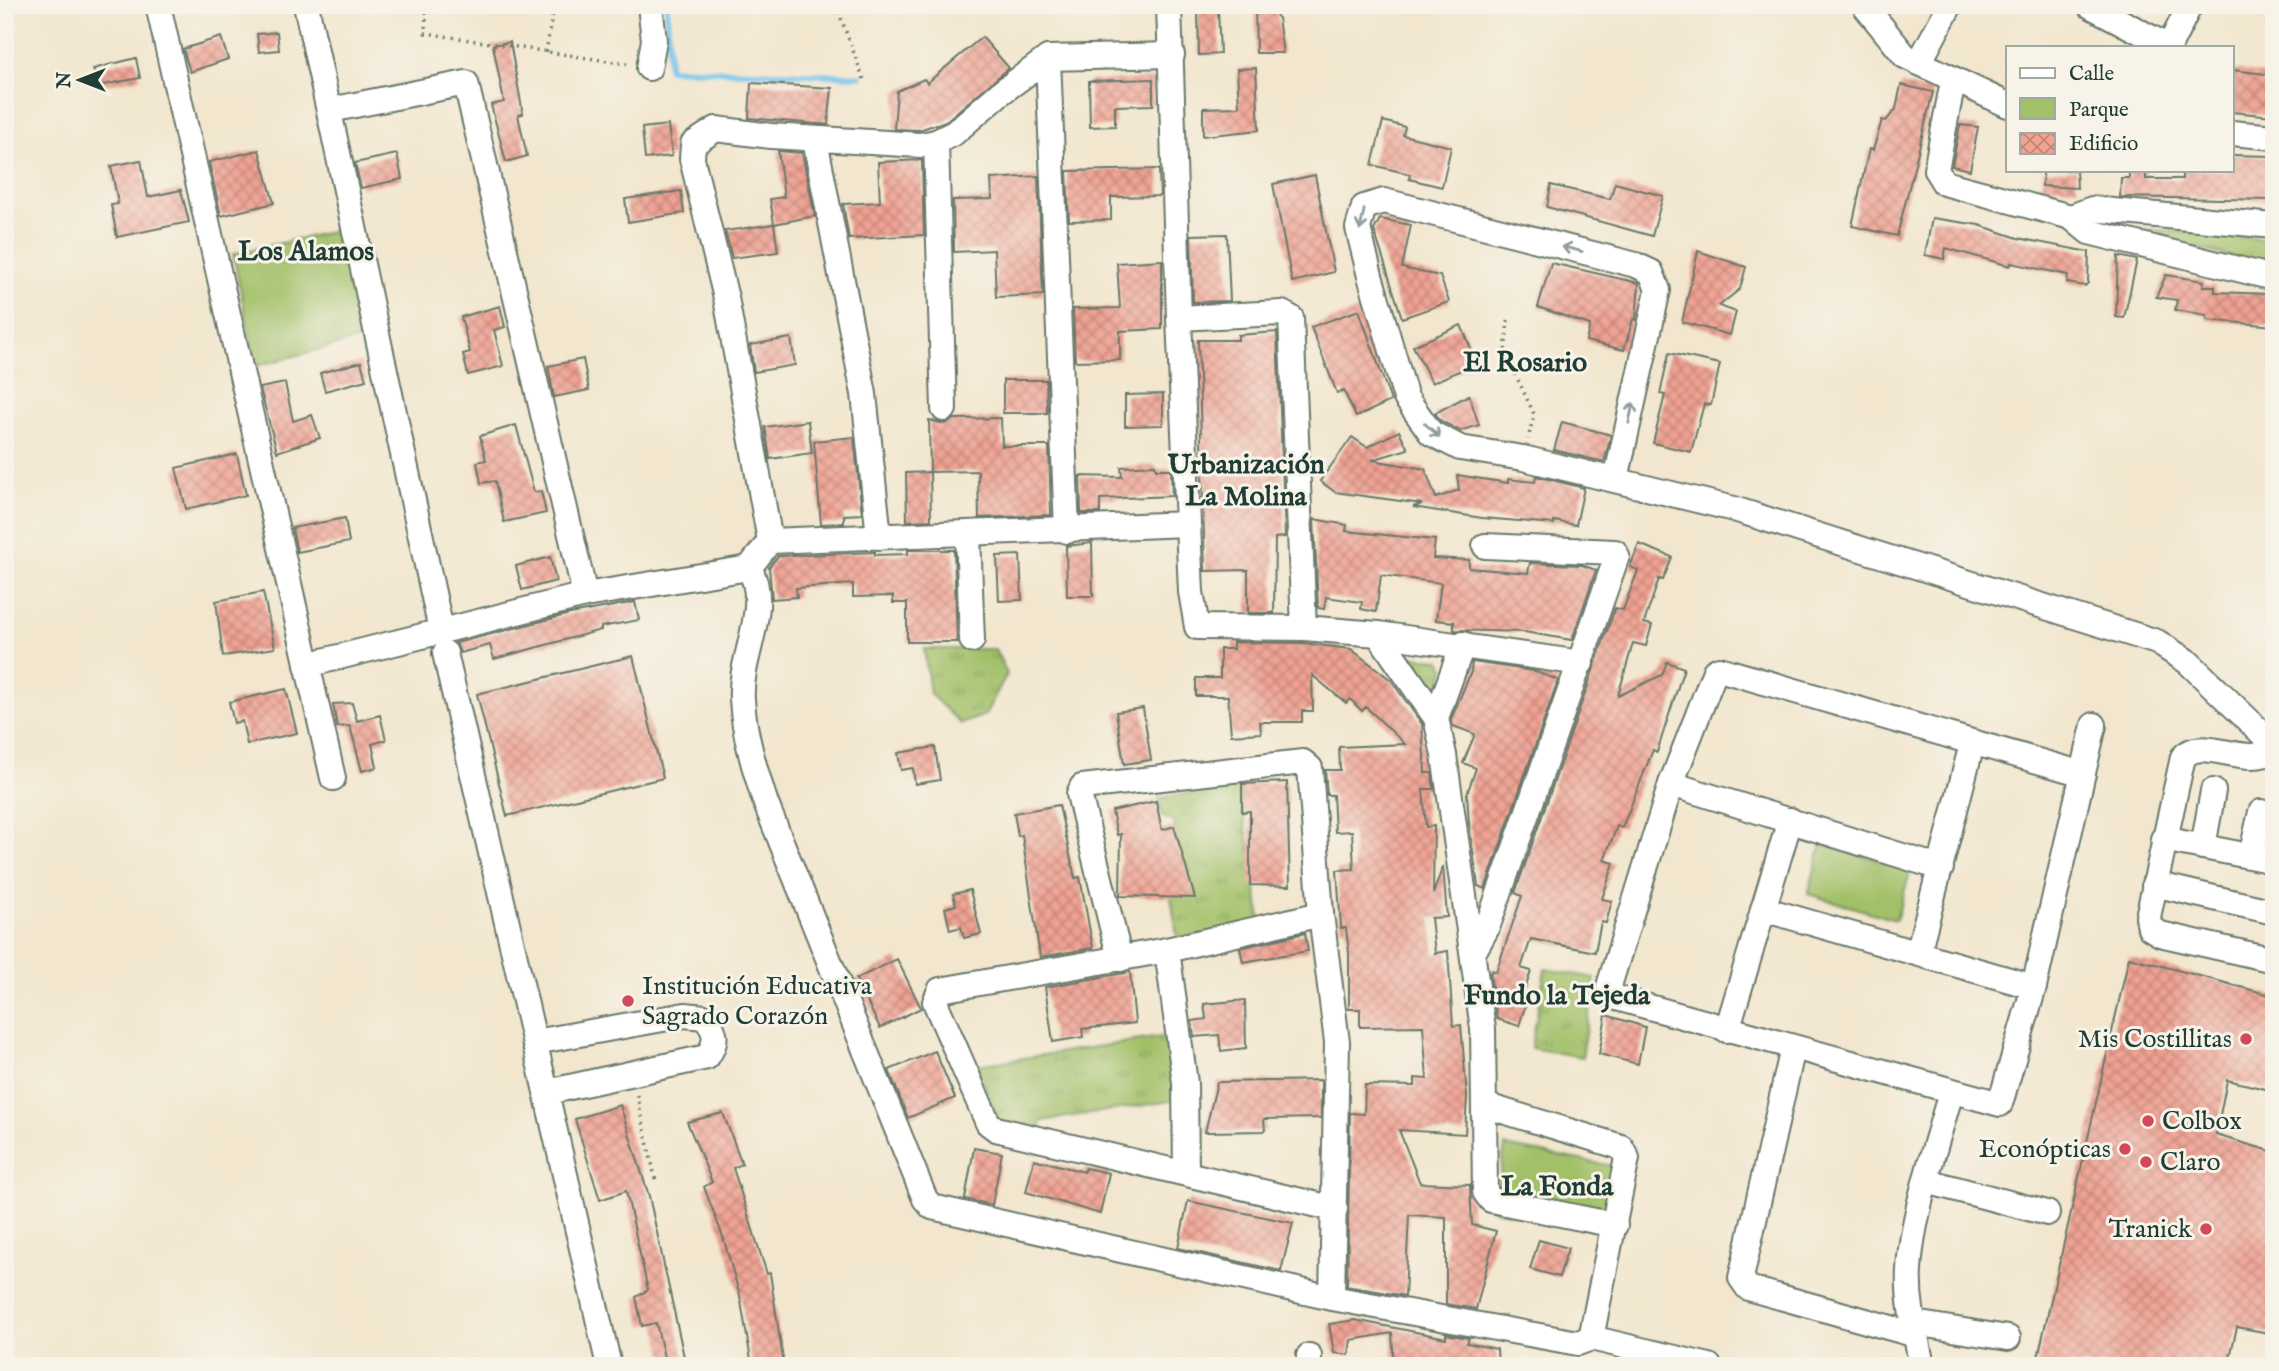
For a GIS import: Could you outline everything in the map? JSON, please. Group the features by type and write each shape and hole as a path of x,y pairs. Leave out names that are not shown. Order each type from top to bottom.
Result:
{"street":[{"path":"158,5 333,778"},
{"path":"306,5 443,641 609,1366"},
{"path":"649,68 654,40 650,5"},
{"path":"1168,5 1172,55 1187,524 1196,627 1304,628 1378,634 1463,644 1581,663"},
{"path":"1864,5 1905,56 2006,104"},
{"path":"1919,63 1950,5"},
{"path":"2089,5 2167,46"},
{"path":"2170,46 2190,5"},
{"path":"307,665 443,641 585,595 749,568 770,541 726,298 702,208 693,144 716,129 815,140 920,145 936,142 954,133 999,94 1048,58 1172,55"},
{"path":"1048,58 1067,531"},
{"path":"1954,81 1936,170 1944,183 2071,217 2089,232 2274,278"},
{"path":"330,110 466,83 585,595"},
{"path":"2234,133 2274,137"},
{"path":"815,140 862,382 879,537"},
{"path":"936,142 944,409"},
{"path":"1616,480 1658,290 1651,272 1636,265 1384,201 1364,207 1358,228 1406,398 1430,433 1460,448 1523,458 1734,509 2157,642 2188,662 2274,748 2256,758 2203,749 2187,753 2179,764 2148,923 2155,932 2274,960"},
{"path":"2071,217 2092,209 2274,226"},
{"path":"1179,318 1282,313 1291,318 1304,628"},
{"path":"770,541 1067,531 1187,524"},
{"path":"968,534 972,640"},
{"path":"1473,953 1488,928 1617,554 1485,547"},
{"path":"749,568 756,580 758,598 742,681 742,699 753,764 766,804 925,1199 942,1211 1332,1298 1578,1343 1591,1338 1709,1366"},
{"path":"1378,634 1436,718 1444,755 1485,1045 1485,1192 1490,1200 1615,1226"},
{"path":"1436,718 1463,644"},
{"path":"2083,774 1720,670 1712,673 1671,784 1608,986 1609,992 1612,997 1727,1030 1995,1104 2003,1102 2034,987 2083,774 2094,725"},
{"path":"1918,953 1972,744"},
{"path":"1120,959 1079,794 1082,787 1303,762 1311,768 1321,914 1337,1042 1332,1298"},
{"path":"1671,784 1941,868"},
{"path":"2203,847 2213,791"},
{"path":"2163,839 2263,859 2260,812"},
{"path":"1727,1030 1790,820"},
{"path":"2154,884 2274,912"},
{"path":"1763,909 2034,987"},
{"path":"1321,914 1167,950 940,990 935,1002 992,1127 1335,1209"},
{"path":"1167,950 1185,1083 1186,1173"},
{"path":"535,1042 685,1015 704,1017 715,1029 715,1044 707,1056 547,1092"},
{"path":"1793,1048 1741,1278 1748,1288 1915,1329 2008,1338"},
{"path":"1922,1366 1915,1329 1909,1267 1926,1181 1951,1092"},
{"path":"1484,1105 1621,1147 1627,1158 1591,1338"},
{"path":"1926,1181 2047,1213"}],"path":[{"path":"427,5 425,33 649,68"},
{"path":"546,52 554,5"},
{"path":"836,5 864,80"},
{"path":"1508,320 1505,352 1534,414 1523,458"},
{"path":"632,1073 656,1182"}],"green space":[{"path":"2100,225 2274,240 2274,267"},
{"path":"339,230 364,338 256,366 233,254"},
{"path":"924,649 995,649 1007,674 985,715 961,724 930,694"},
{"path":"1400,655 1441,660 1445,668 1436,703"},
{"path":"1239,785 1264,940 1180,954 1170,891 1185,888 1174,821 1162,817 1159,798"},
{"path":"1822,844 1911,869 1896,920 1808,894"},
{"path":"1545,969 1595,978 1582,1057 1531,1048"},
{"path":"1168,1036 1178,1100 1042,1121 1038,1134 999,1123 977,1065"},
{"path":"1505,1146 1618,1167 1606,1231 1494,1210"}],"building":[{"path":"1255,5 1271,5 1278,18 1283,53 1256,53"},
{"path":"1218,10 1220,54 1199,55 1198,11"},
{"path":"277,32 279,50 259,52 257,34"},
{"path":"221,37 228,59 190,72 183,49"},
{"path":"982,37 1009,68 946,121 919,130 894,129 897,91 924,79 927,83"},
{"path":"510,42 523,114 518,115 527,156 506,162 491,105 504,102 493,45"},
{"path":"136,58 140,78 98,86 93,69"},
{"path":"1256,68 1259,130 1203,136 1203,108 1239,107 1237,69"},
{"path":"2234,70 2274,75 2273,116 2234,112"},
{"path":"1153,79 1153,105 1115,106 1115,126 1090,127 1089,81"},
{"path":"751,83 832,88 828,125 749,118"},
{"path":"1901,85 1933,92 1897,236 1852,226 1869,149 1873,150 1882,120 1886,121 1896,109"},
{"path":"1383,121 1405,127 1403,135 1451,147 1442,187 1409,179 1410,174 1372,165"},
{"path":"668,125 672,156 645,159 642,128"},
{"path":"1960,125 1978,127 1970,170 1952,166"},
{"path":"259,150 274,203 221,216 209,162"},
{"path":"778,151 802,153 815,216 774,224 770,199 784,197"},
{"path":"397,154 402,179 361,188 355,163"},
{"path":"2234,155 2271,156 2274,200 2120,197 2121,178 2129,178 2129,172 2146,172 2146,179 2182,179 2182,172 2234,172"},
{"path":"141,160 148,197 181,190 189,222 117,237 111,205 118,204 111,166"},
{"path":"922,160 924,235 849,239 843,204 880,202 878,162"},
{"path":"1159,169 1160,196 1111,197 1111,220 1069,221 1067,171"},
{"path":"2043,172 2076,172 2077,188 2042,186"},
{"path":"1315,175 1334,272 1292,282 1273,184"},
{"path":"1038,176 1043,295 996,297 994,250 954,252 953,200 992,199 991,179"},
{"path":"1615,183 1663,196 1652,236 1547,207 1551,185 1610,199"},
{"path":"681,191 684,213 628,222 625,199"},
{"path":"1932,218 1979,225 2018,238 2089,252 2088,283 2085,286 2067,283 2068,275 2011,263 2010,266 1946,248 1944,259 1925,255"},
{"path":"1380,219 1411,225 1402,268 1440,276 1449,302 1402,318 1374,230"},
{"path":"774,224 778,252 732,258 725,231"},
{"path":"1227,234 1230,301 1193,302 1191,235"},
{"path":"1698,251 1746,267 1740,289 1719,306 1736,312 1730,335 1682,322"},
{"path":"2118,256 2137,260 2124,318 2116,317"},
{"path":"1162,260 1162,329 1120,331 1120,360 1075,361 1073,309 1120,308 1117,263"},
{"path":"1551,263 1639,283 1636,320 1633,319 1624,350 1586,341 1590,325 1538,307"},
{"path":"2166,275 2204,281 2203,286 2215,286 2215,292 2270,294 2269,308 2274,308 2274,326 2207,320 2207,315 2175,310 2177,300 2156,297"},
{"path":"500,306 505,327 494,330 503,366 468,375 463,354 470,352 461,317"},
{"path":"1359,310 1391,401 1356,417 1344,391 1337,393 1311,327"},
{"path":"1461,325 1477,363 1432,383 1413,346"},
{"path":"1277,332 1285,537 1275,538 1274,613 1248,613 1248,570 1205,571 1198,340 1238,340 1238,335"},
{"path":"791,338 795,365 754,372 750,345"},
{"path":"1669,353 1720,364 1711,405 1704,404 1691,452 1653,443 1665,395 1660,394"},
{"path":"583,359 589,390 554,397 548,366"},
{"path":"361,362 366,380 325,391 320,373"},
{"path":"1003,380 1046,380 1047,413 1003,413"},
{"path":"285,383 293,421 312,415 320,438 277,452 260,388"},
{"path":"1163,394 1163,425 1125,426 1125,395"},
{"path":"1469,395 1479,425 1460,431 1441,421 1435,413"},
{"path":"1001,418 1002,446 1049,446 1051,515 979,518 978,471 930,472 929,420 945,424 955,419"},
{"path":"808,421 812,453 770,459 765,427"},
{"path":"1562,422 1611,435 1604,462 1554,450"},
{"path":"516,425 534,492 541,491 546,513 504,522 495,481 481,483 477,462 486,460 480,436"},
{"path":"1399,431 1408,449 1372,460 1425,469 1436,498 1459,490 1457,475 1508,483 1508,479 1535,482 1536,476 1584,488 1576,525 1554,521 1554,524 1482,518 1413,507 1422,504 1335,492 1320,481 1352,437 1367,447"},
{"path":"854,437 862,514 844,515 844,523 821,524 814,441"},
{"path":"237,454 246,495 186,509 176,468"},
{"path":"1155,465 1156,469 1171,469 1172,496 1100,499 1100,513 1081,513 1080,476 1122,477 1121,467"},
{"path":"930,472 931,520 907,521 906,473"},
{"path":"345,518 349,542 297,552 292,528"},
{"path":"1314,519 1347,525 1346,531 1435,540 1433,558 1469,560 1469,568 1528,573 1530,563 1582,565 1596,570 1572,640 1524,632 1454,630 1454,622 1436,620 1441,583 1381,575 1376,612 1361,609 1362,602 1326,597 1324,609 1318,608"},
{"path":"1092,543 1093,596 1067,596 1066,546"},
{"path":"1639,544 1672,557 1663,580 1659,579 1644,623 1652,625 1646,646 1633,643 1618,696 1662,675 1667,662 1684,668 1657,752 1653,750 1622,828 1617,826 1604,860 1614,863 1602,899 1612,901 1606,923 1601,922 1595,952 1531,939 1521,968 1531,971 1524,992 1529,993 1519,1026 1497,1019 1495,1007 1499,994 1493,992 1490,974 1492,970 1496,972 1522,896 1515,893 1615,608 1623,610 1638,570 1630,567"},
{"path":"908,550 954,550 957,642 907,642 907,603 893,603 893,596 853,597 853,584 796,588 797,597 772,599 769,567 778,556 875,552 875,555 908,554"},
{"path":"1020,555 1022,600 999,601 997,556"},
{"path":"550,557 556,581 522,590 516,566"},
{"path":"263,592 275,648 223,656 216,601"},
{"path":"635,602 639,620 601,627 601,630 494,659 490,645 460,653 456,643 570,614"},
{"path":"1233,642 1303,643 1351,649 1391,680 1422,724 1425,773 1432,773 1434,789 1423,789 1426,827 1434,826 1433,894 1443,866 1447,917 1431,918 1435,953 1448,951 1453,1026 1461,1025 1467,1096 1465,1134 1399,1130 1420,1183 1470,1185 1472,1225 1496,1231 1476,1309 1446,1304 1446,1217 1409,1215 1405,1296 1347,1286 1350,1113 1364,1114 1365,1085 1415,1086 1415,1078 1427,1079 1423,1026 1360,1027 1360,1009 1349,1009 1349,953 1346,928 1341,928 1337,870 1354,869 1352,831 1335,832 1333,795 1327,795 1325,770 1340,770 1339,747 1405,744 1366,707 1362,711 1350,699 1346,703 1312,675 1313,711 1302,711 1302,722 1260,722 1261,733 1231,735 1228,696 1196,696 1196,678 1220,678 1220,649 1233,649"},
{"path":"633,656 663,778 507,816 477,694"},
{"path":"1472,662 1534,671 1558,680 1485,889 1478,886 1469,823 1467,794 1476,768 1463,763 1475,734 1453,726 1451,719 1471,672"},
{"path":"286,689 297,733 247,744 242,721 234,723 229,702"},
{"path":"352,703 357,721 380,715 386,740 372,744 377,767 362,771 350,726 337,727 333,704"},
{"path":"1143,708 1151,760 1124,764 1116,712"},
{"path":"935,747 940,780 915,784 913,768 901,770 898,753"},
{"path":"1287,782 1290,886 1250,885 1250,811 1242,812 1242,784"},
{"path":"1156,801 1162,830 1174,826 1195,898 1120,896 1121,834 1117,835 1112,811"},
{"path":"1059,805 1075,878 1080,877 1093,948 1040,957 1022,835 1018,836 1014,813"},
{"path":"970,890 981,934 964,938 961,927 950,930 945,908 956,905 953,894"},
{"path":"1305,933 1308,951 1243,962 1240,948"},
{"path":"2129,957 2274,996 2274,1091 2227,1080 2216,1135 2274,1152 2274,1334 2237,1327 2228,1366 2036,1366"},
{"path":"897,959 921,1008 880,1028 856,979"},
{"path":"1130,972 1135,1023 1082,1029 1083,1037 1053,1042 1045,987"},
{"path":"1245,1000 1246,1048 1221,1051 1219,1035 1194,1037 1192,1021 1206,1019 1204,1004"},
{"path":"1606,1015 1645,1027 1638,1064 1599,1054"},
{"path":"935,1051 955,1098 908,1118 889,1070"},
{"path":"1321,1080 1321,1118 1264,1119 1265,1131 1205,1132 1217,1082"},
{"path":"620,1105 649,1196 686,1366 666,1366 656,1323 642,1326 636,1297 648,1290 626,1191 600,1200 575,1119"},
{"path":"723,1113 742,1164 733,1168 767,1274 770,1273 784,1366 752,1366 740,1296 723,1237 704,1187 712,1182 687,1122"},
{"path":"974,1148 1002,1153 992,1205 965,1199"},
{"path":"1034,1159 1084,1172 1085,1168 1109,1173 1100,1214 1026,1192"},
{"path":"1188,1201 1293,1223 1281,1271 1178,1248"},
{"path":"1539,1240 1568,1248 1559,1277 1530,1269"},
{"path":"1355,1320 1446,1338 1446,1334 1469,1338 1467,1343 1497,1349 1498,1366 1394,1366 1392,1333 1351,1340 1349,1355 1334,1353 1329,1324"}],"waterway":[{"path":"667,5 669,69 860,76"}],"place":[{"name":"Institución Educativa Sagrado Corazón","path":"628,1001"},
{"name":"Mis Costillitas","path":"2246,1039"},
{"name":"Colbox","path":"2148,1121"},
{"name":"Econópticas","path":"2125,1149"},
{"name":"Claro","path":"2146,1162"},
{"name":"Tranick","path":"2206,1229"}],"district":[{"name":"Los Alamos","path":"306,252"},
{"name":"El Rosario","path":"1525,363"},
{"name":"Urbanización La Molina","path":"1246,481"},
{"name":"Fundo la Tejeda","path":"1557,996"},
{"name":"La Fonda","path":"1557,1187"}]}
